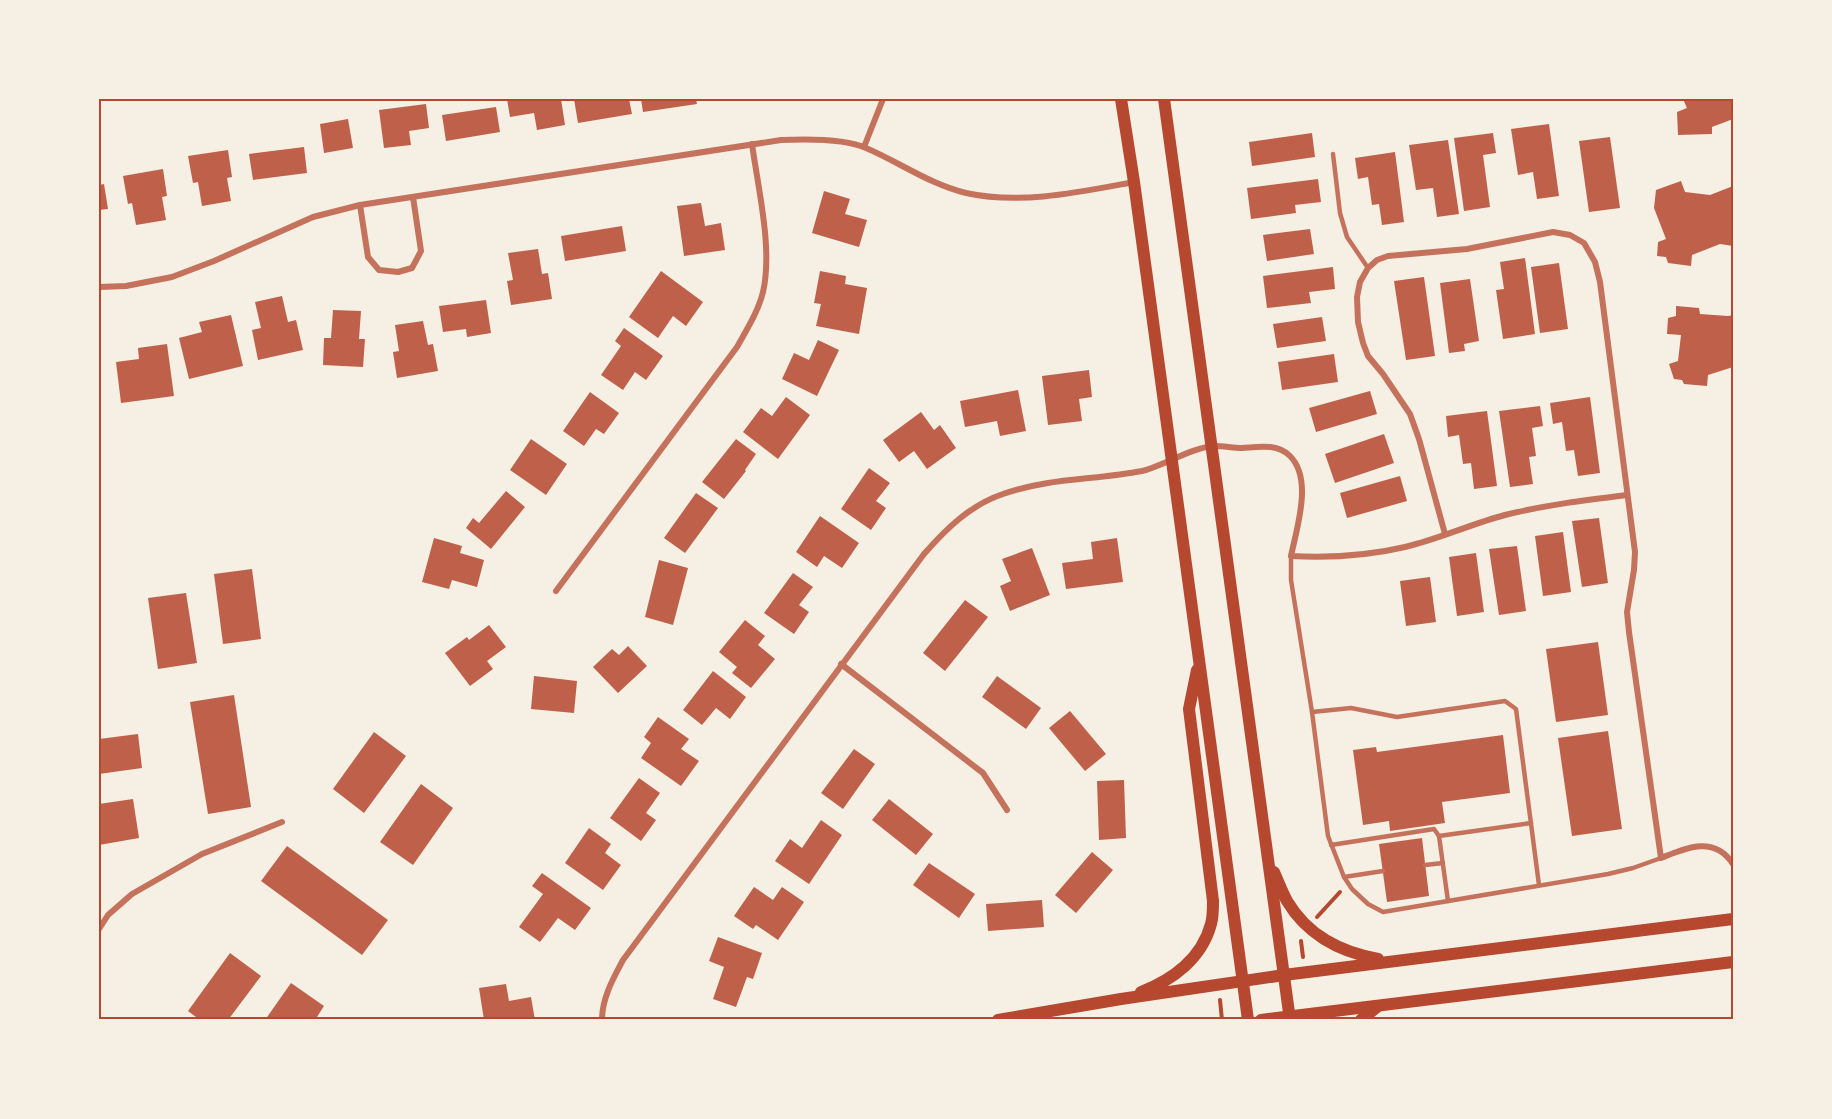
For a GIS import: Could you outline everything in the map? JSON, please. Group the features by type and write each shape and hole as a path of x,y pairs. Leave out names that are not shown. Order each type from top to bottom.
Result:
{"main road":[{"path":"1121,99 1248,1020"},
{"path":"1164,99 1290,1018"},
{"path":"1120,999 1152,988 1175,975 1189,963 1198,951 1211,923 1213,900 1189,709 1198,660"},
{"path":"1268,860 1287,901 1315,934 1329,943 1362,956 1383,960 1433,956"},
{"path":"998,1020 1284,975 1733,919"},
{"path":"1261,1020 1733,962"},
{"path":"1361,1020 1378,1006"}],"street":[{"path":"864,147 883,99"},
{"path":"99,287 126,286 172,277 313,217 360,205 752,144 808,138 864,147 933,180 965,192 1000,197 1039,197 1134,183"},
{"path":"556,591 737,347 753,321 763,292 766,262 752,144"},
{"path":"360,205 368,257 379,270 398,272 412,268 421,251 413,197"},
{"path":"1445,534 1410,414 1368,356 1363,344 1356,309 1360,282 1368,268 1377,260 1388,256 1467,249 1553,232 1570,235 1584,243 1596,262 1600,282 1635,552 1627,612 1629,632 1661,858 1689,847 1700,846 1722,852 1733,864"},
{"path":"602,1020 609,986 623,960 924,554 946,529 973,508 1002,494 1037,485 1144,470 1213,446 1276,448 1288,454 1297,464 1302,482 1302,502 1292,556 1321,558 1363,555 1406,547 1507,515 1551,505 1627,495"},
{"path":"841,664 983,773 1007,810"},
{"path":"99,929 108,915 132,894 202,854 282,822"}],"lane":[{"path":"1333,154 1340,213 1347,237 1368,268"},
{"path":"1292,556 1291,580 1312,712 1328,837 1344,877 1352,890 1368,904 1383,912 1608,874 1661,858"},
{"path":"1312,712 1350,708 1397,717 1505,701 1516,709 1539,885"},
{"path":"1439,836 1531,823"},
{"path":"1331,845 1434,829 1439,836 1448,901"},
{"path":"1425,865 1443,863"},
{"path":"1344,877 1383,871"}],"path":[{"path":"1324,921 1318,915 1349,884"}],"building":[{"path":"507,99 561,99 565,125 537,130 534,113 510,117"},
{"path":"574,99 629,99 632,114 578,123"},
{"path":"641,99 696,99 697,104 643,112"},
{"path":"1683,99 1733,99 1733,119 1712,127 1712,134 1678,135 1677,112 1687,108"},
{"path":"426,104 429,128 409,131 411,145 384,148 379,110"},
{"path":"496,107 500,132 446,141 442,115"},
{"path":"348,119 353,148 324,153 320,124"},
{"path":"1549,124 1559,196 1537,199 1533,172 1518,175 1511,129"},
{"path":"1312,133 1315,157 1252,166 1249,142"},
{"path":"1493,133 1496,153 1483,155 1490,207 1464,211 1454,138"},
{"path":"1610,137 1620,208 1589,212 1579,141"},
{"path":"1448,140 1459,214 1437,217 1433,188 1416,190 1409,145"},
{"path":"304,147 307,173 253,180 249,154"},
{"path":"228,150 232,177 227,178 231,201 202,206 198,182 193,183 188,156"},
{"path":"1395,152 1404,222 1382,225 1379,204 1372,205 1368,177 1358,179 1355,158"},
{"path":"163,169 167,196 162,197 166,220 136,225 132,203 128,204 123,176"},
{"path":"1318,179 1321,202 1295,205 1296,213 1251,219 1247,188"},
{"path":"1681,181 1685,192 1710,195 1733,186 1733,246 1720,244 1692,255 1691,266 1668,263 1666,257 1657,256 1658,242 1666,239 1654,208 1656,190"},
{"path":"104,184 108,209 99,210 99,185"},
{"path":"824,191 850,199 845,214 867,220 859,247 812,233"},
{"path":"701,203 705,226 721,223 725,250 684,256 677,206"},
{"path":"622,226 626,251 565,261 561,236"},
{"path":"1310,229 1314,254 1267,261 1263,235"},
{"path":"538,249 542,274 548,273 552,299 511,305 507,281 513,280 508,253"},
{"path":"1525,258 1535,334 1503,339 1496,290 1504,289 1500,262"},
{"path":"1559,263 1568,329 1540,333 1531,267"},
{"path":"1333,267 1335,289 1309,292 1311,303 1267,308 1263,276"},
{"path":"661,271 703,302 686,326 673,316 658,338 629,317"},
{"path":"820,271 846,276 845,284 867,288 859,334 816,326 821,304 814,303"},
{"path":"1424,277 1435,356 1406,360 1394,281"},
{"path":"1470,279 1479,341 1464,344 1465,351 1449,353 1440,283"},
{"path":"282,296 288,322 296,320 303,350 258,360 252,330 261,328 255,302"},
{"path":"486,300 491,333 467,337 466,329 443,332 439,306"},
{"path":"1676,306 1699,308 1700,314 1733,315 1733,367 1708,375 1707,386 1684,384 1682,380 1674,379 1669,364 1678,361 1681,335 1667,334 1668,318 1676,316"},
{"path":"333,310 361,311 359,339 365,339 363,367 323,365 324,338 331,338"},
{"path":"231,315 243,366 189,379 179,338 202,332 199,322"},
{"path":"1322,317 1326,341 1277,348 1273,324"},
{"path":"423,321 428,345 433,344 438,371 397,378 393,352 399,351 395,325"},
{"path":"624,328 663,356 646,380 635,372 623,390 601,375 621,346 615,341"},
{"path":"818,340 839,350 817,396 782,379 794,353 809,360"},
{"path":"167,344 174,396 121,403 116,362 139,359 138,348"},
{"path":"1334,354 1338,382 1282,390 1278,362"},
{"path":"1089,370 1092,397 1079,399 1082,421 1048,425 1042,376"},
{"path":"1018,390 1026,431 1000,436 997,421 965,427 960,401"},
{"path":"1370,391 1377,414 1316,432 1309,408"},
{"path":"590,392 619,413 604,434 596,429 584,446 563,431"},
{"path":"786,397 810,415 778,459 743,432 761,408 772,416"},
{"path":"1590,397 1600,473 1578,476 1574,450 1566,451 1562,422 1553,424 1550,403"},
{"path":"1540,406 1543,426 1532,428 1536,456 1529,457 1533,484 1510,487 1499,411"},
{"path":"1487,411 1497,486 1474,489 1471,463 1463,464 1459,435 1448,437 1446,416"},
{"path":"921,412 934,430 940,425 956,448 927,469 914,451 899,462 883,440"},
{"path":"1384,434 1394,463 1335,483 1325,454"},
{"path":"531,439 567,464 546,495 510,470"},
{"path":"736,439 756,454 724,499 702,482"},
{"path":"869,468 890,483 876,501 886,508 871,530 841,509"},
{"path":"1400,476 1407,501 1347,518 1340,493"},
{"path":"506,491 525,507 491,549 466,528 473,518 479,523"},
{"path":"696,493 718,508 685,553 664,538"},
{"path":"820,516 859,543 842,568 824,556 817,567 796,552"},
{"path":"1599,518 1608,583 1582,587 1572,521"},
{"path":"1563,532 1571,592 1543,596 1535,536"},
{"path":"434,538 462,546 460,553 484,560 477,587 452,580 449,589 422,582"},
{"path":"1117,538 1123,582 1066,589 1062,563 1093,559 1091,542"},
{"path":"1517,546 1526,611 1499,615 1489,549"},
{"path":"1032,548 1050,595 1010,611 1000,586 1011,581 1002,559"},
{"path":"1476,553 1484,612 1457,616 1449,557"},
{"path":"659,560 688,568 673,625 645,617"},
{"path":"252,569 261,639 223,644 214,574"},
{"path":"793,573 813,587 799,605 809,612 794,634 764,613"},
{"path":"1430,577 1436,622 1406,626 1400,581"},
{"path":"186,593 197,663 158,669 148,598"},
{"path":"965,600 988,617 945,671 923,653"},
{"path":"745,620 765,636 758,645 775,659 751,688 732,673 737,667 719,652"},
{"path":"489,625 506,647 487,661 493,669 470,686 445,653 467,637 469,640"},
{"path":"1598,642 1608,715 1556,722 1546,649"},
{"path":"628,646 647,666 618,693 593,667 612,649 619,655"},
{"path":"713,671 746,697 730,719 716,708 702,725 683,710"},
{"path":"534,676 577,681 574,713 531,709"},
{"path":"997,676 1041,708 1026,729 982,697"},
{"path":"234,695 251,807 208,814 190,702"},
{"path":"1070,711 1106,754 1085,771 1049,728"},
{"path":"658,717 689,739 681,749 699,761 681,786 641,758 651,743 644,737"},
{"path":"1608,731 1622,829 1572,836 1558,738"},
{"path":"374,732 406,756 364,813 333,789"},
{"path":"138,734 142,768 99,774 99,739"},
{"path":"1503,735 1510,793 1442,802 1445,823 1390,831 1389,821 1363,825 1353,750 1376,747 1377,752"},
{"path":"854,749 875,764 843,809 821,793"},
{"path":"639,778 660,793 646,813 656,820 641,841 610,818"},
{"path":"1124,780 1126,838 1099,840 1097,781"},
{"path":"421,784 453,808 413,865 380,842"},
{"path":"133,799 139,838 99,845 99,804"},
{"path":"889,799 933,834 916,855 872,820"},
{"path":"821,820 842,835 809,884 775,861 790,839 802,848"},
{"path":"589,828 611,844 605,853 621,865 603,890 565,863"},
{"path":"1422,838 1429,896 1387,902 1379,844"},
{"path":"287,846 388,920 362,955 261,881"},
{"path":"1092,852 1113,870 1076,913 1055,895"},
{"path":"929,863 975,894 959,918 913,885"},
{"path":"542,873 591,908 575,930 558,918 540,942 519,927 543,894 532,886"},
{"path":"754,887 773,900 782,887 804,902 778,940 756,925 753,929 734,916"},
{"path":"1042,900 1044,927 988,931 986,904"},
{"path":"718,937 762,953 753,979 747,977 736,1007 713,999 724,967 709,961"},
{"path":"230,953 261,976 228,1020 200,1020 188,1011"},
{"path":"291,983 324,1006 315,1020 265,1020"},
{"path":"506,984 509,1001 531,997 535,1020 484,1020 479,988"}]}
